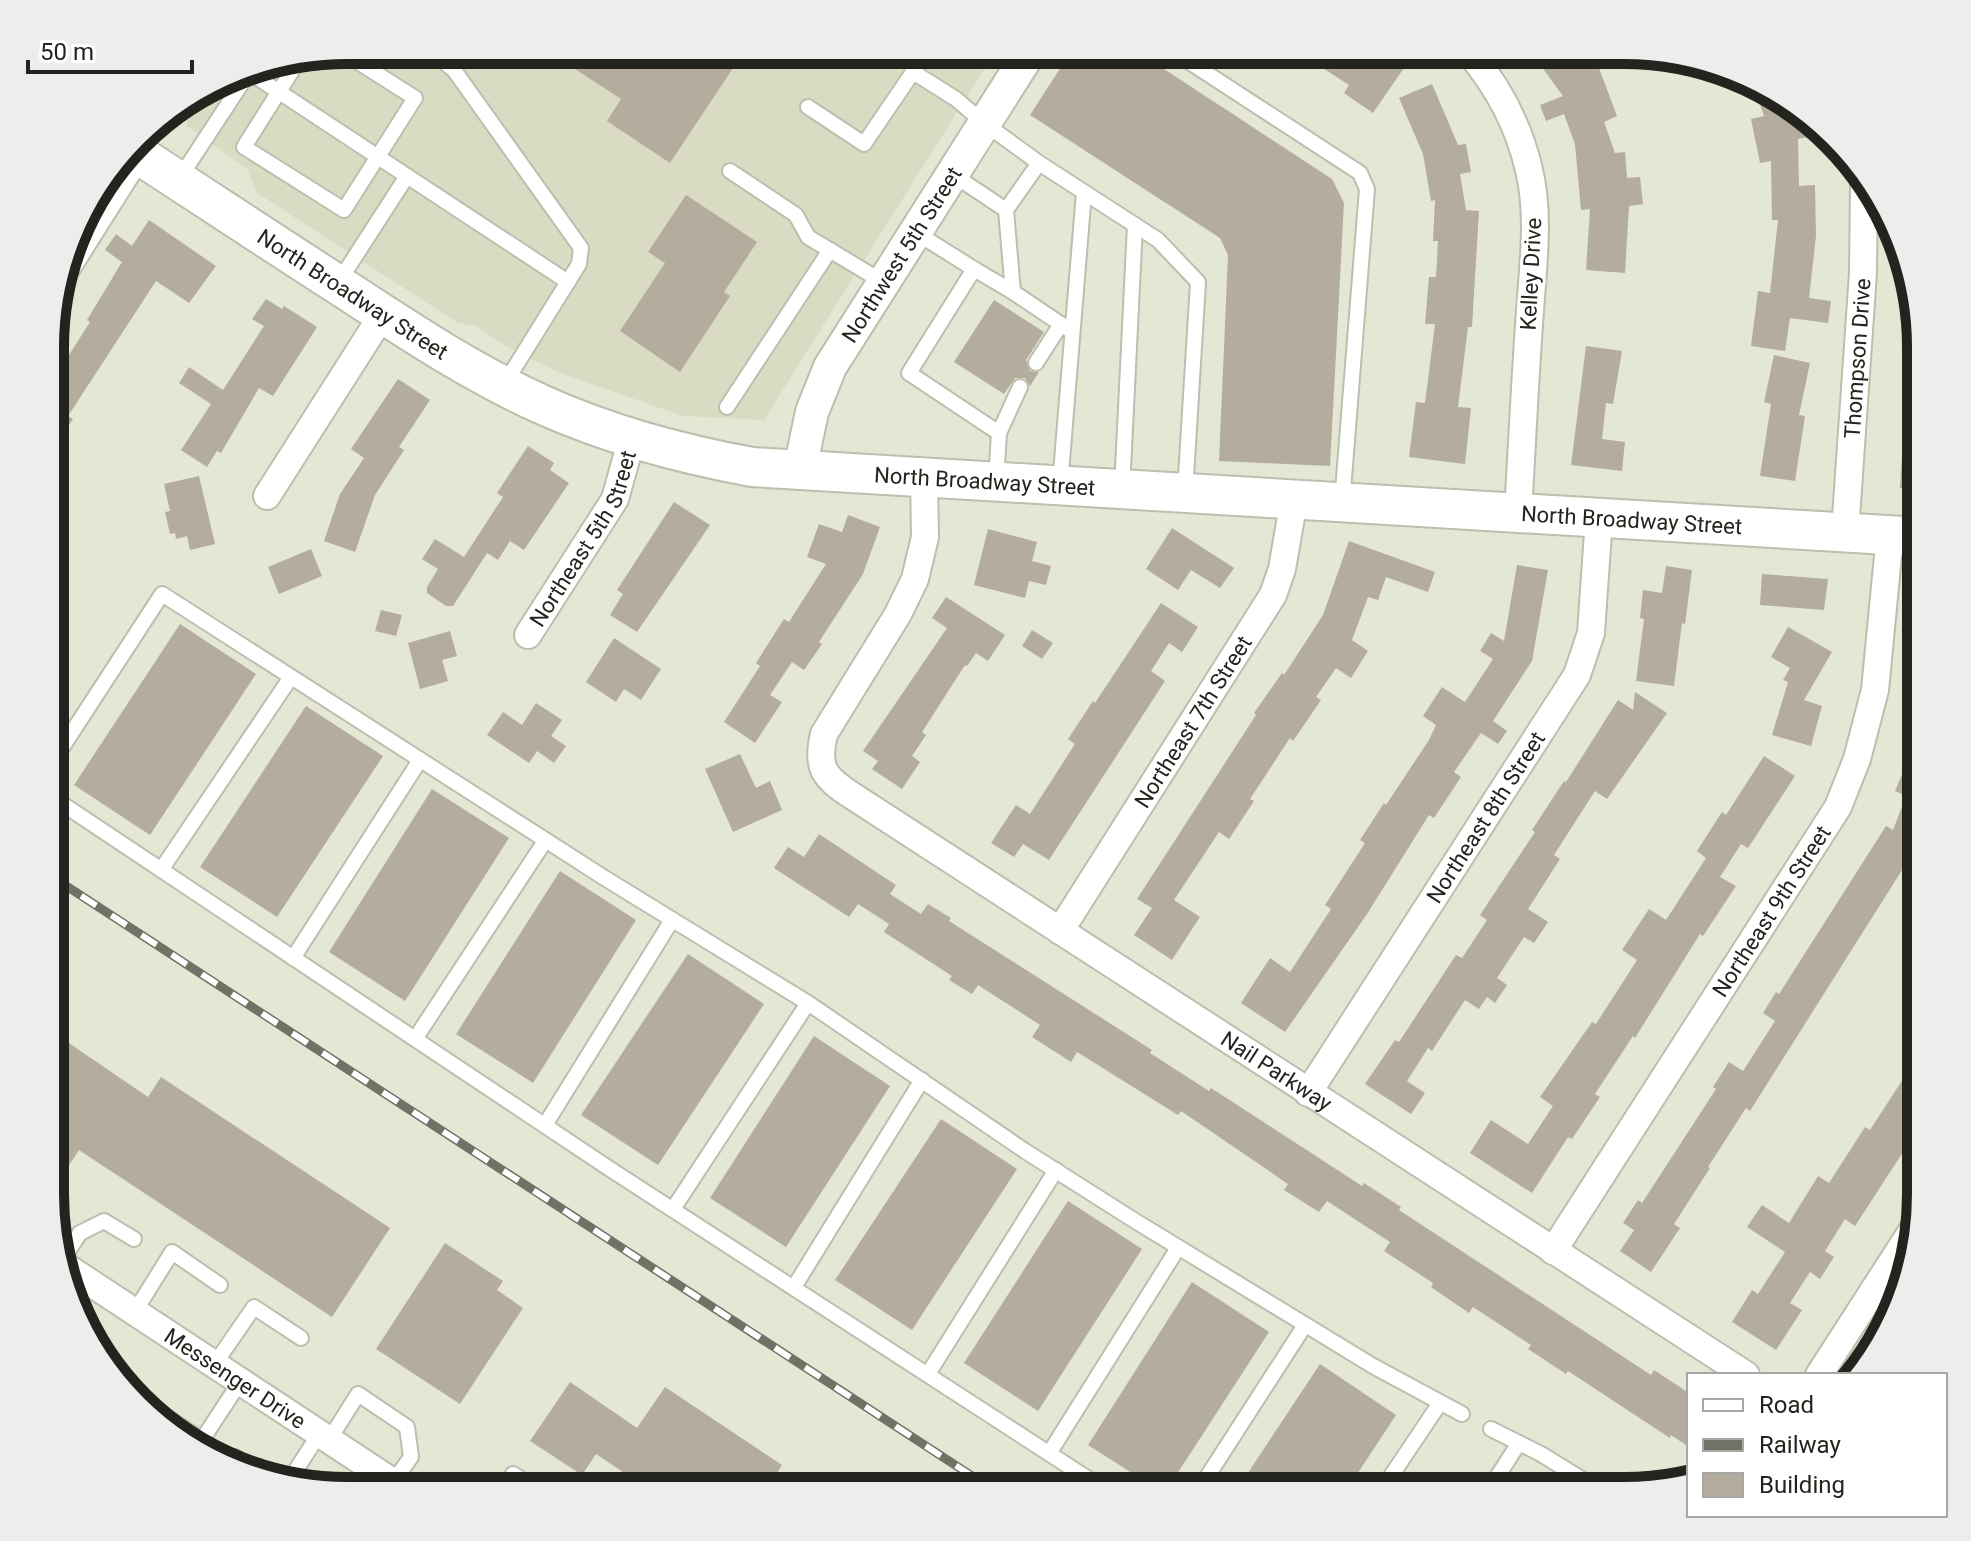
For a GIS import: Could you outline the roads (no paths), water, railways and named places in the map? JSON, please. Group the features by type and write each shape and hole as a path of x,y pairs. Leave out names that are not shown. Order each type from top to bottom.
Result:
{"main road":[{"name":"North Broadway Street","path":"139,155 383,314 503,387 546,407 632,438 722,462 752,467 1906,536"}],"street":[{"name":"Northwest 5th Street","path":"800,469 806,431 819,391 841,348 1022,65"},
{"name":"Kelley Drive","path":"1479,65 1507,108 1530,172 1534,201 1518,513"},
{"path":"92,224 111,191"},
{"name":"Thompson Drive","path":"1845,532 1863,273 1864,197"},
{"path":"267,496 383,314"},
{"name":"Northeast 5th Street","path":"528,635 615,499 632,438"},
{"name":"Nail Parkway","path":"924,477 925,537 915,579 898,614 824,734 819,756 826,775 1308,1093 1743,1373"},
{"name":"Northeast 7th Street","path":"1060,931 1273,595 1282,569 1294,500"},
{"name":"Northeast 8th Street","path":"1308,1093 1577,675 1591,633 1599,518"},
{"name":"Northeast 9th Street","path":"1553,1251 1838,807 1857,759 1875,690 1906,536"},
{"path":"1820,1373 1903,1245"},
{"name":"Messenger Drive","path":"77,1277 384,1476"}],"lane":[{"path":"293,69 244,147 344,210 415,98 361,64"},
{"path":"447,64 454,70 577,241 582,258 503,387"},
{"path":"808,107 864,144 917,64"},
{"path":"1194,65 1360,173 1367,189 1342,503"},
{"path":"913,72 956,99 1039,163 1158,240 1198,282 1185,493"},
{"path":"261,77 568,282"},
{"path":"178,180 240,85"},
{"path":"1013,292 1006,210 1039,163"},
{"path":"730,171 796,215 808,237 883,282"},
{"path":"952,174 1006,210"},
{"path":"337,284 407,176"},
{"path":"1060,486 1066,328 1084,192"},
{"path":"1122,490 1135,225"},
{"path":"915,232 1066,328"},
{"path":"727,407 830,250"},
{"path":"974,269 909,373 999,433"},
{"path":"1036,363 1066,328"},
{"path":"996,482 999,433 1020,387"},
{"path":"64,744 162,594 545,841 808,1003 1178,1248 1462,1414"},
{"path":"161,870 291,677"},
{"path":"293,958 420,760"},
{"path":"65,805 545,1125 1086,1477"},
{"path":"415,1039 545,841"},
{"path":"545,1125 672,920"},
{"path":"673,1209 808,1003"},
{"path":"794,1287 922,1080"},
{"path":"928,1374 1056,1170"},
{"path":"73,1263 80,1233 104,1221 134,1239"},
{"path":"1050,1452 1178,1248"},
{"path":"134,1313 172,1252 220,1285"},
{"path":"214,1365 254,1307 301,1338"},
{"path":"1207,1477 1305,1325"},
{"path":"203,1438 240,1382"},
{"path":"296,1473 358,1394 407,1427 411,1457 403,1476"},
{"path":"1391,1477 1440,1403"},
{"path":"1491,1429 1577,1477"},
{"path":"1497,1477 1519,1443"}],"railway":[{"path":"65,885 973,1476"}]}
